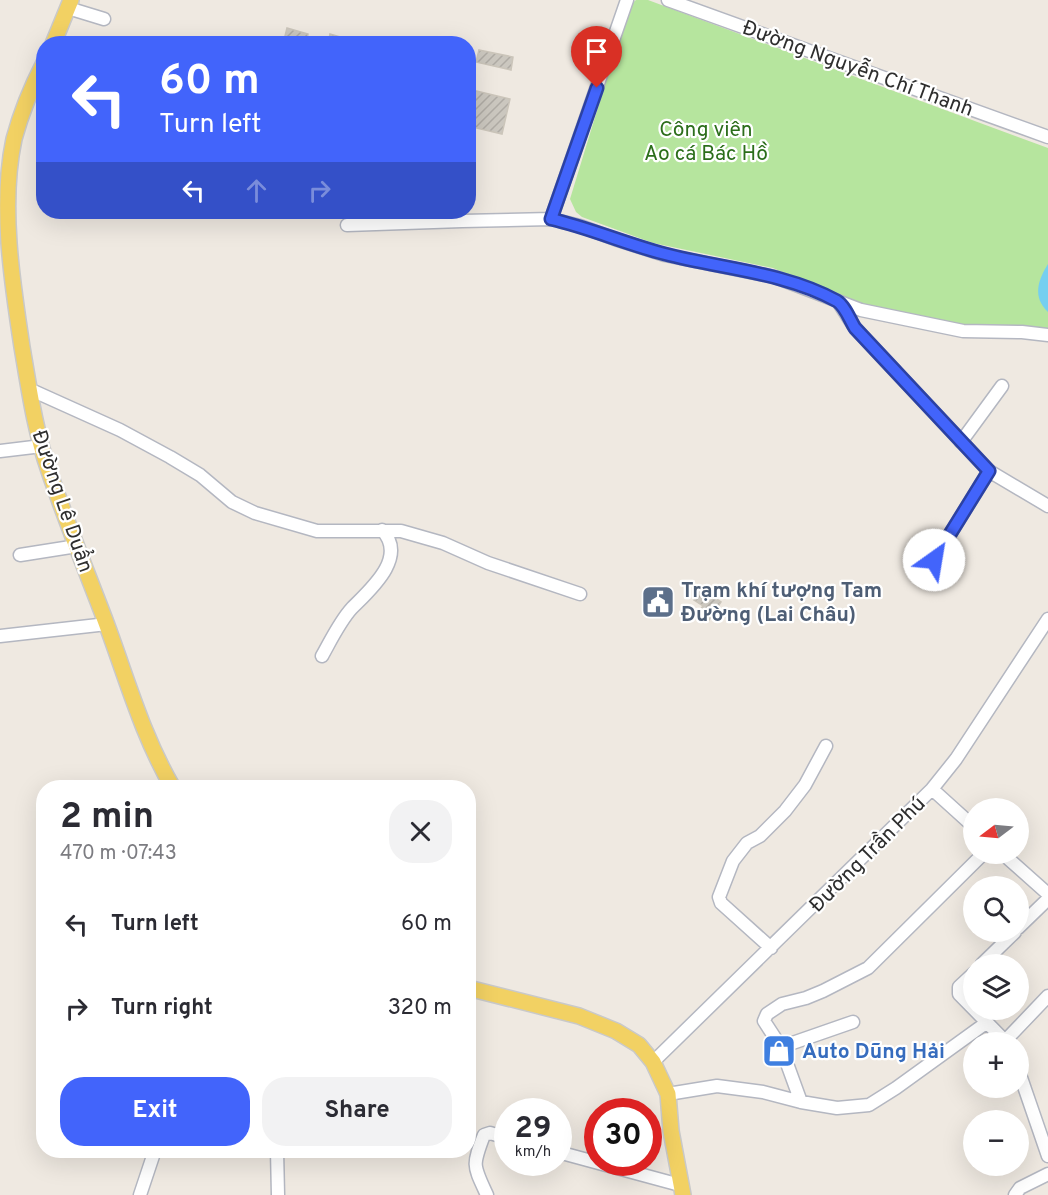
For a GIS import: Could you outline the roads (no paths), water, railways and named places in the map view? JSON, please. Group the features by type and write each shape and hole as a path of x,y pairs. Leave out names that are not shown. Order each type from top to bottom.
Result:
{"main road":[{"path":"56,36 70,4"},
{"name":"Đường Lê Duẩn","path":"36,84 22,112 13,142 4,232 29,389 48,470 125,679 156,756 169,780"},
{"path":"476,990 579,1016 616,1031 639,1045 653,1062 668,1094 671,1131 681,1190"}],"street":[{"path":"551,219 627,0"},
{"name":"Đường Nguyễn Chí Thanh","path":"668,0 1048,137"},
{"path":"70,4 104,19"},
{"path":"346,225 551,219 580,226 665,255 775,277 861,310 963,331 1048,335"},
{"path":"840,303 855,328 989,471 1048,506"},
{"path":"961,442 1002,386"},
{"path":"29,389 120,430 200,475 243,508 255,513 317,531 401,531 443,543 488,563 580,594"},
{"path":"0,451 42,446"},
{"path":"934,560 989,471"},
{"path":"322,656 352,608 362,601 384,573 390,550 386,535 382,530"},
{"path":"20,555 77,546"},
{"name":"Đường Trần Phú","path":"653,1062 932,789 956,759 1048,620"},
{"path":"0,636 106,624"},
{"path":"771,948 721,903 719,897 734,861 747,843 760,836 785,812 805,785 826,746"},
{"path":"932,789 963,817"},
{"path":"801,1102 781,1047 764,1021 767,1014 782,1004 823,991 868,968 973,864"},
{"path":"1014,864 1048,894"},
{"path":"1029,918 1048,899"},
{"path":"992,954 1005,942"},
{"path":"963,983 959,987 959,994 963,998"},
{"path":"1014,1032 1048,996"},
{"path":"983,1020 995,1032"},
{"path":"781,1047 853,1022"},
{"path":"668,1094 717,1086 763,1092 801,1102 837,1107 869,1105 986,1023"},
{"path":"1028,1098 1048,1156"},
{"path":"476,1155 484,1135 494,1134"},
{"path":"572,1156 681,1190"},
{"path":"140,1195 152,1158"},
{"path":"277,1158 278,1195"},
{"path":"475,1158 475,1168 487,1195"},
{"path":"147,1195 148,1171"},
{"path":"1015,1195 1020,1188 1048,1174"}],"water":[{"path":"1048,264 1048,312 1040,300 1038,288"}],"place":[{"name":"Trạm khí tượng Tam Đường (Lai Châu)","path":"658,602"},
{"name":"Auto Dũng Hải","path":"779,1051"}],"park label":[{"name":"Công viên Ao cá Bác Hồ","path":"706,141"}]}
